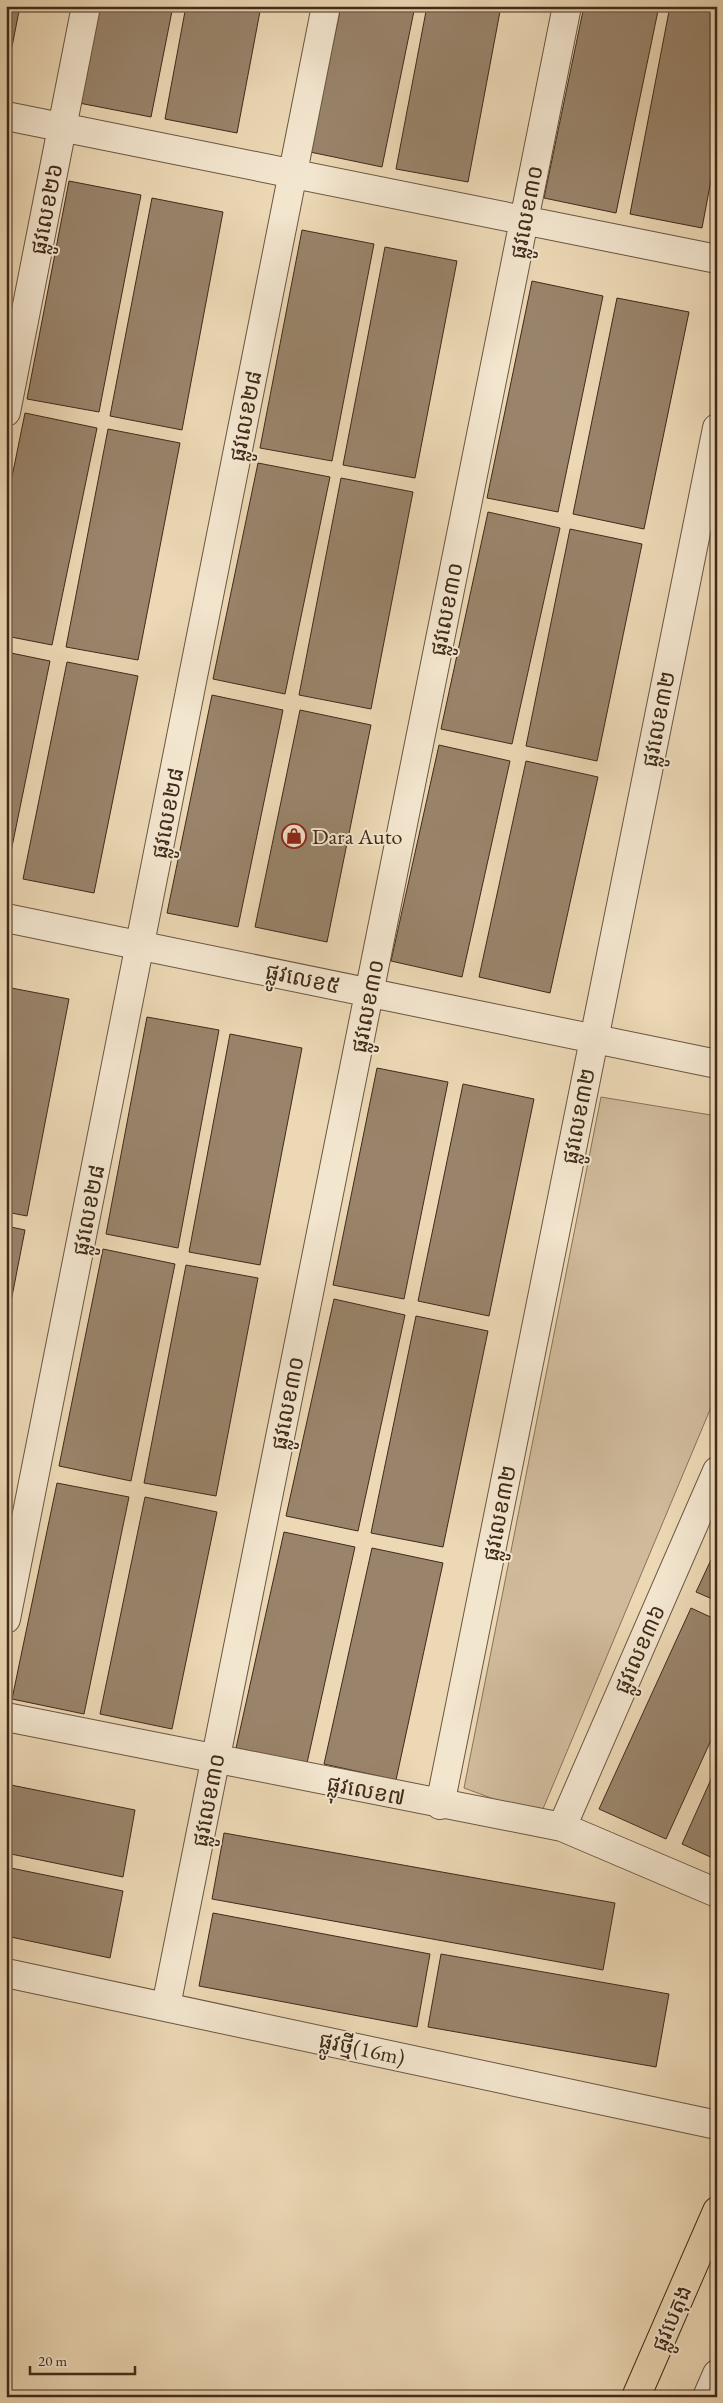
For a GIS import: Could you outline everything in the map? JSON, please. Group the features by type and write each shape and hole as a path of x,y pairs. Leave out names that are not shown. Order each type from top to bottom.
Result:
{"main road":[{"name":"ផ្លូវបេតុង","path":"636,2397 717,2211"}],"street":[{"name":"ផ្លូវលេខ២៦","path":"6,412 86,6"},
{"name":"ផ្លូវលេខ២៨","path":"6,1619 326,6"},
{"name":"ផ្លូវលេខ៣០","path":"166,2006 567,6"},
{"path":"6,116 717,259"},
{"name":"ផ្លូវលេខ៣២","path":"440,1805 717,428"},
{"name":"ផ្លូវលេខ៥","path":"6,918 717,1064"},
{"name":"ផ្លូវលេខ៣៦","path":"562,1828 717,1471"},
{"name":"ផ្លុវលេខ៧","path":"6,1717 562,1828 717,1893"},
{"name":"ផ្លូវថ្មី(16m)","path":"6,1974 166,2006 717,2125"},
{"path":"707,2397 717,2374"}],"shaded area":[{"path":"601,1097 717,1116 717,1393 540,1816 464,1788"}],"building":[{"path":"6,6 20,6 6,77"},
{"path":"99,6 173,6 151,117 79,103"},
{"path":"186,6 261,6 237,133 165,119"},
{"path":"341,6 415,6 382,167 310,152"},
{"path":"427,6 501,6 468,182 396,169"},
{"path":"584,6 659,6 616,213 544,198"},
{"path":"670,6 717,6 717,148 702,228 630,214"},
{"path":"69,181 141,195 99,412 27,399"},
{"path":"152,198 223,212 182,430 110,416"},
{"path":"302,230 374,244 332,461 260,448"},
{"path":"385,247 457,261 415,478 343,465"},
{"path":"532,281 603,296 558,512 487,498"},
{"path":"617,298 689,312 644,529 573,514"},
{"path":"25,413 97,428 52,645 6,636 6,506"},
{"path":"108,429 180,443 138,660 66,647"},
{"path":"258,463 330,477 285,694 213,679"},
{"path":"341,478 413,492 371,709 299,695"},
{"path":"488,512 560,528 512,744 441,729"},
{"path":"570,529 642,544 597,761 526,746"},
{"path":"6,652 50,661 6,876"},
{"path":"67,662 138,676 94,893 23,879"},
{"path":"212,695 283,710 238,927 167,913"},
{"path":"300,710 371,725 327,942 255,927"},
{"path":"439,745 510,761 462,977 391,961"},
{"path":"526,761 598,777 550,993 479,977"},
{"path":"6,987 69,999 27,1216 6,1212"},
{"path":"147,1017 219,1030 178,1248 106,1234"},
{"path":"230,1034 302,1048 260,1265 189,1252"},
{"path":"377,1068 448,1082 404,1299 333,1285"},
{"path":"463,1084 534,1099 489,1316 418,1301"},
{"path":"6,1226 25,1230 6,1327"},
{"path":"103,1249 175,1264 131,1481 59,1466"},
{"path":"186,1265 258,1278 216,1496 144,1483"},
{"path":"334,1299 405,1315 358,1531 286,1516"},
{"path":"416,1316 488,1331 443,1547 371,1533"},
{"path":"57,1483 129,1497 84,1714 12,1699"},
{"path":"145,1497 217,1512 172,1729 100,1714"},
{"path":"284,1532 355,1547 307,1763 236,1748"},
{"path":"717,1547 717,1601 696,1592"},
{"path":"372,1548 443,1563 396,1780 324,1764"},
{"path":"691,1608 717,1620 717,1727 666,1839 599,1809"},
{"path":"717,1766 717,1860 682,1844"},
{"path":"6,1784 135,1810 123,1877 6,1853"},
{"path":"224,1833 615,1903 603,1970 212,1899"},
{"path":"6,1867 123,1891 110,1958 6,1936"},
{"path":"213,1913 430,1954 417,2027 199,1986"},
{"path":"441,1954 669,1994 656,2067 428,2027"}],"place":[{"name":"Dara Auto","path":"294,836"}]}
